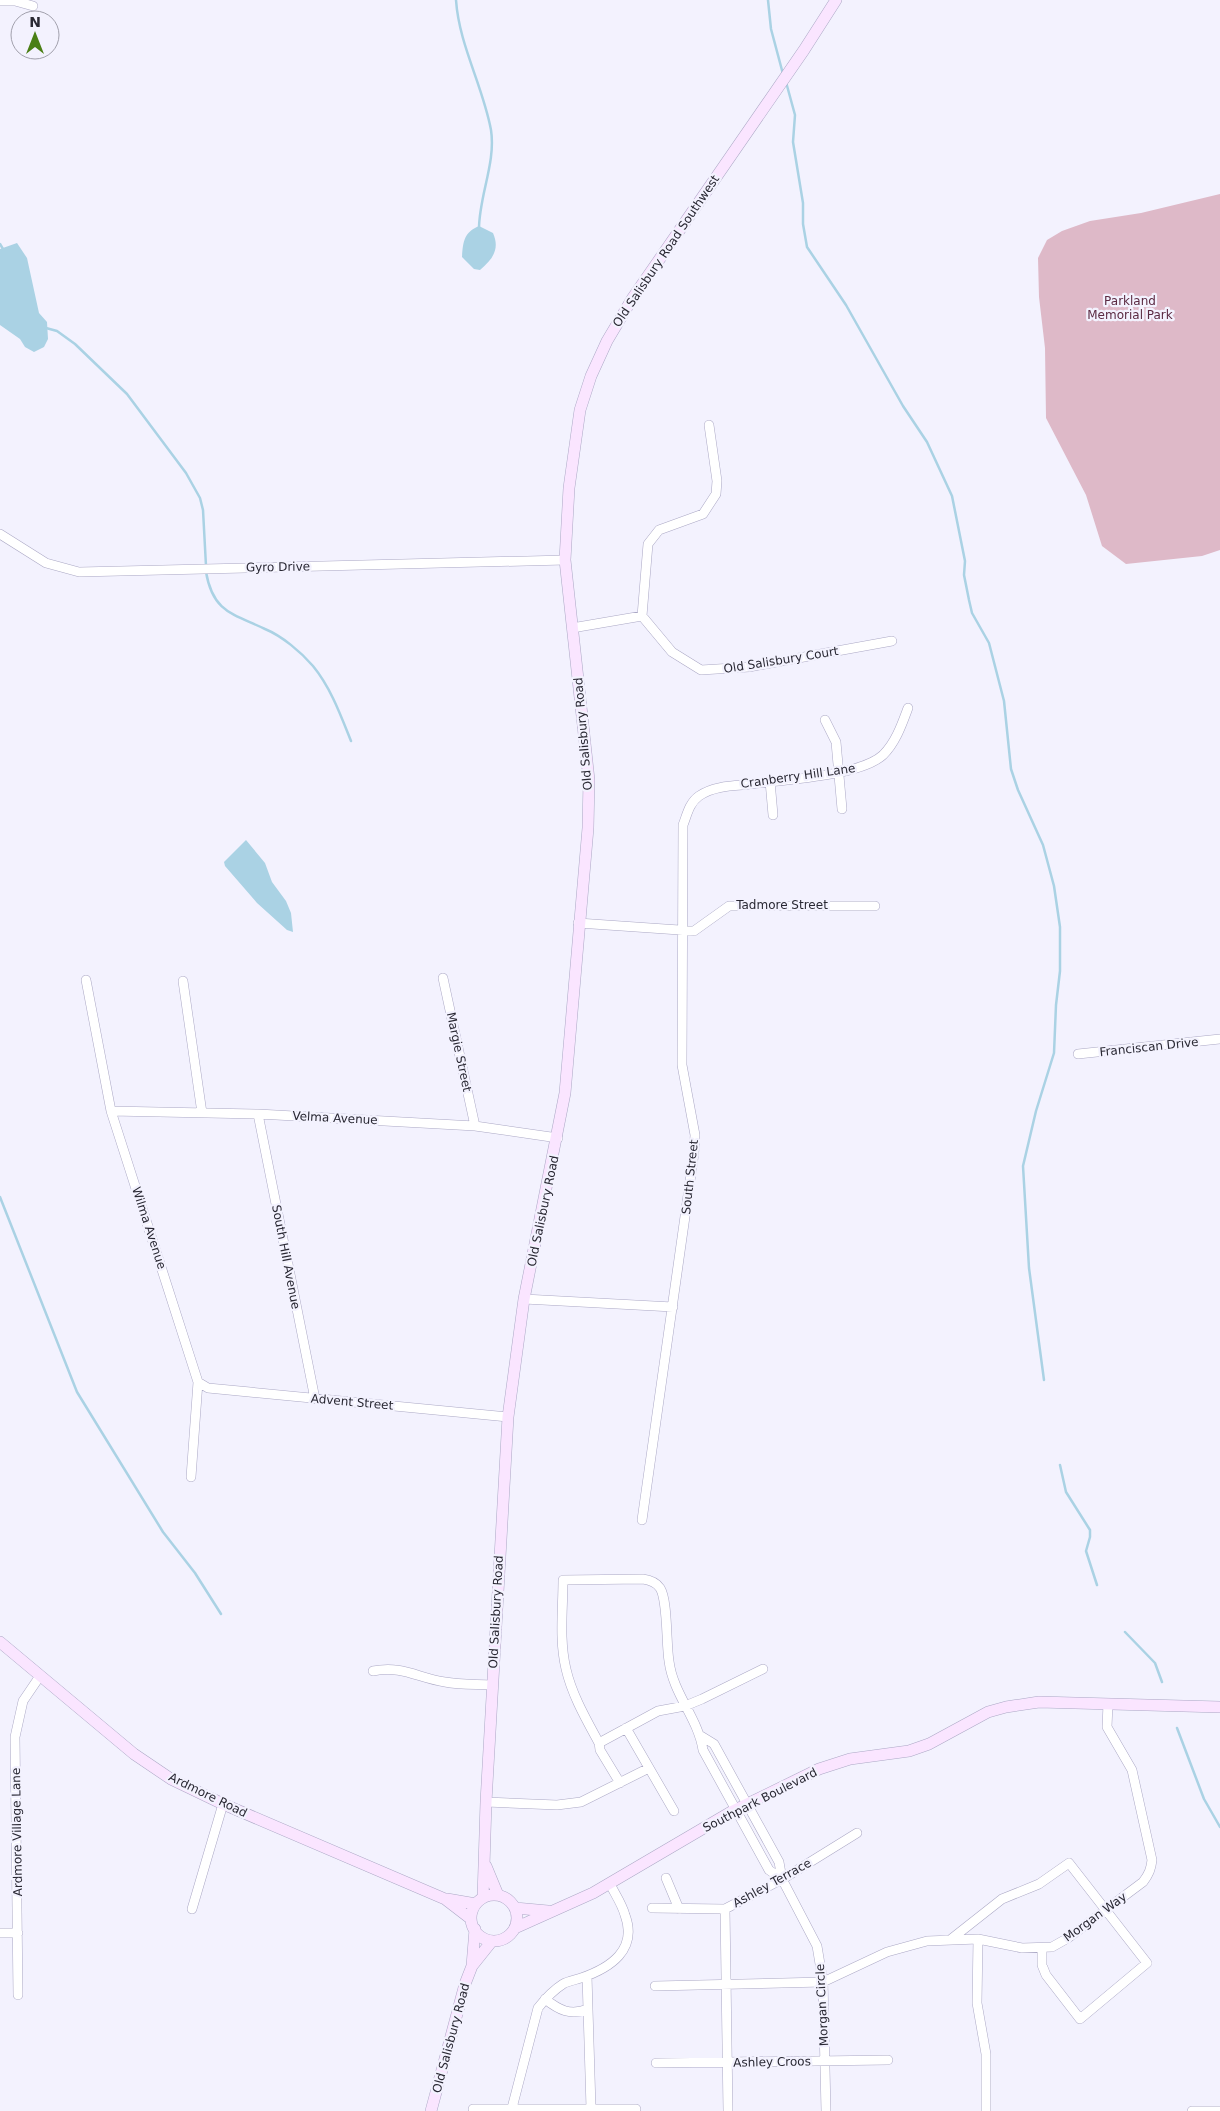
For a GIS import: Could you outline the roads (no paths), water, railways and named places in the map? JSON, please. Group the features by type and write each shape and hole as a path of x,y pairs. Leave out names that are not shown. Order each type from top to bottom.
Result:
{"main road":[{"name":"Old Salisbury Road Southwest","path":"565,560 569,488 579,419 591,376 607,341 632,299 804,50 836,0"},
{"name":"Old Salisbury Road","path":"472,1966 473,1924 480,1901 484,1862 492,1685 508,1417 524,1299 558,1138 565,1093 578,923 588,828 589,780 565,560"},
{"name":"Ardmore Road","path":"0,1642 134,1754 171,1779 223,1804 445,1899 473,1924"},
{"name":"Southpark Boulevard","path":"515,1928 548,1911 610,1884 742,1807 819,1769 850,1759 902,1752 929,1744 988,1712 1006,1706 1040,1702 1220,1708"},
{"name":"Old Salisbury Road","path":"484,1862 498,1895 511,1902 515,1908"},
{"path":"480,1901 498,1895"},
{"name":"Ardmore Road","path":"445,1899 480,1901"},
{"name":"Southpark Boulevard","path":"515,1908 548,1911"},
{"path":"515,1908 517,1914 515,1928"},
{"path":"473,1924 479,1935 492,1941"},
{"name":"Old Salisbury Road","path":"432,2111 465,1984 472,1966 492,1941 506,1938 515,1928"}],"street":[{"path":"0,1 15,1 33,6"},
{"path":"572,628 642,616 648,544 659,530 703,514 716,494 717,480 709,425"},
{"name":"Gyro Drive","path":"0,534 46,564 79,572 565,560"},
{"name":"Old Salisbury Court","path":"642,616 672,652 701,670 748,668 892,641"},
{"name":"Cranberry Hill Lane","path":"690,805 699,796 720,788 840,772 863,767 885,754 898,735 908,708"},
{"path":"825,720 836,742 842,809"},
{"path":"770,781 773,815"},
{"name":"South Street","path":"642,1520 673,1307 694,1144 682,1065 683,825 690,805"},
{"name":"Tadmore Street","path":"578,923 658,927 694,931 728,906 875,906"},
{"name":"Margie Street","path":"443,978 474,1126"},
{"name":"Wilma Avenue","path":"86,980 111,1111 198,1382 191,1477"},
{"path":"183,981 202,1113"},
{"name":"Franciscan Drive","path":"1078,1054 1220,1039"},
{"name":"Velma Avenue","path":"111,1111 258,1114 474,1126 558,1138"},
{"name":"South Hill Avenue","path":"258,1114 315,1399"},
{"path":"524,1299 673,1307"},
{"name":"Advent Street","path":"198,1382 208,1388 508,1417"},
{"name":"Morgan Circle","path":"598,1742 577,1700 566,1669 563,1645 562,1580 643,1579 658,1586 664,1602 670,1668 675,1688 701,1736 703,1750 769,1844 779,1862 782,1879 817,1946 823,1982 826,2111"},
{"path":"373,1671 388,1668 413,1672 429,1679 447,1683 492,1685"},
{"path":"620,1783 600,1750 598,1742 658,1711 685,1706 763,1669"},
{"name":"Ardmore Village Lane","path":"18,1995 15,1737 23,1701 40,1676"},
{"name":"Morgan Way","path":"655,1986 823,1982 907,1945 950,1940 978,1939 1022,1948 1042,1949 1060,1943 1143,1882 1149,1874 1152,1860 1132,1770 1108,1727 1108,1704"},
{"path":"626,1728 674,1811"},
{"path":"486,1802 557,1805 581,1802 650,1768"},
{"path":"192,1909 223,1804"},
{"name":"Morgan Circle","path":"742,1807 758,1850 769,1870 782,1879"},
{"name":"Ashley Terrace","path":"652,1908 725,1909 782,1879 857,1833"},
{"path":"758,1850 769,1844"},
{"path":"950,1940 994,1904 1039,1884 1069,1863 1073,1864 1147,1963 1080,2019 1046,1976 1042,1965 1042,1949"},
{"path":"666,1878 680,1909"},
{"path":"512,2108 538,2008 545,1999 564,1983 600,1971 621,1956 628,1936 625,1914 610,1884"},
{"path":"725,1909 728,2111"},
{"path":"0,1933 18,1933"},
{"path":"978,1939 977,2003 986,2054 986,2111"},
{"path":"587,1976 592,2108"},
{"path":"545,1999 566,2012 579,2013 588,2009"},
{"name":"Ashley Croos","path":"656,2063 888,2060"},
{"path":"473,2109 636,2109"},
{"path":"1192,2111 1220,2111"}],"water":[{"path":"479,226 493,233 496,244 492,258 480,270 474,269 462,257 467,234"},
{"path":"17,243 27,258 39,313 47,322 48,339 44,347 34,352 25,347 20,339 0,325 0,249"},
{"path":"246,840 265,863 272,882 286,901 291,913 293,932 287,930 257,903 225,866 224,862"}],"waterway":[{"path":"456,0 466,49 483,97 491,130 491,155 479,229"},
{"path":"768,0 771,29 783,74"},
{"path":"786,82 795,115 793,142 803,203 803,224 807,247 846,305 903,406 927,442 952,496 965,561 964,575 972,613 989,643 1004,701 1011,769 1018,790 1043,845 1054,886 1060,927 1060,971 1056,1005 1054,1053 1036,1111 1023,1166 1029,1268 1044,1380"},
{"path":"0,244 3,249"},
{"path":"46,328 57,331 75,344 127,394 186,473 200,498 203,510 206,566"},
{"path":"206,572 209,586 214,596 226,610 278,636 297,650 313,666 330,693 351,741"},
{"path":"0,1197 77,1392 163,1532 195,1573 221,1614"},
{"path":"1060,1465 1066,1492 1090,1530 1086,1551 1097,1585"},
{"path":"1125,1632 1155,1663 1162,1682"},
{"path":"1177,1728 1204,1799 1220,1827"}],"park label":[{"name":"Parkland Memorial Park","path":"1130,308"}]}
